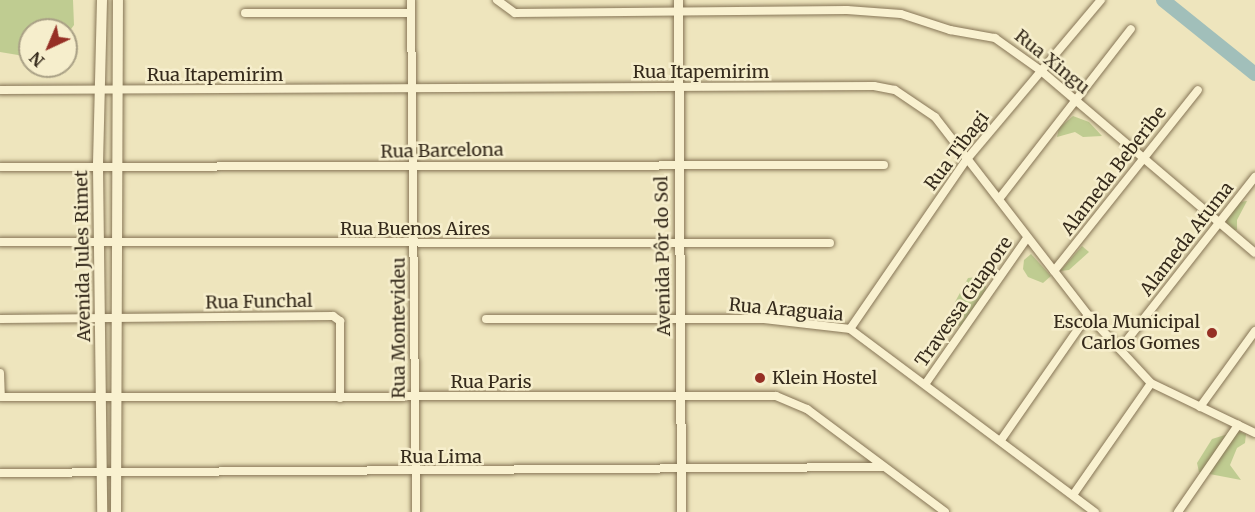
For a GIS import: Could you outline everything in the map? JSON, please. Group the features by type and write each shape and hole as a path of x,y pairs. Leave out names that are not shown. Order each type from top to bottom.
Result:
{"main road":[{"name":"Avenida Jules Rimet","path":"102,0 98,167 102,512"},
{"name":"Avenida Jules Rimet","path":"116,512 115,90 118,0"}],"street":[{"name":"Rua Montevideu","path":"411,0 416,512"},
{"name":"Rua Xingu","path":"496,0 515,13 902,14 950,30 995,38 1040,69 1255,253"},
{"name":"Avenida Pôr do Sol","path":"678,0 681,512"},
{"name":"Rua Tibagi","path":"850,329 967,159 1040,69 1101,0"},
{"path":"245,13 411,13"},
{"path":"999,199 1131,29"},
{"name":"Rua Itapemirim","path":"0,90 412,90 874,86 895,90 935,117 1088,315 1151,383 1255,434"},
{"name":"Alameda Beberibe","path":"1054,271 1198,90"},
{"name":"Rua Barcelona","path":"0,167 413,166 678,162 884,165"},
{"name":"Alameda Atuma","path":"1120,349 1255,177"},
{"name":"Travessa Guapore","path":"926,383 1027,238"},
{"name":"Rua Buenos Aires","path":"0,242 99,245 830,243"},
{"path":"1001,440 1088,315"},
{"name":"Rua Funchal","path":"0,319 333,316 340,321 340,398"},
{"name":"Rua Araguaia","path":"486,319 764,319 850,329 926,383 1095,512"},
{"path":"1200,406 1255,331"},
{"path":"0,373 0,397"},
{"path":"1073,495 1151,383"},
{"name":"Rua Paris","path":"0,397 116,395 340,398 776,396 792,400 944,512"},
{"path":"1178,512 1238,425"},
{"name":"Rua Lima","path":"0,473 416,473 883,467"}],"green space":[{"path":"0,0 73,0 74,18 18,18 18,55 0,52"},
{"path":"1073,116 1089,122 1102,136 1083,137 1075,132 1057,137 1059,128"},
{"path":"1247,201 1237,220 1237,230 1227,227 1226,219 1239,202"},
{"path":"1082,246 1089,252 1069,270 1060,271"},
{"path":"1031,254 1051,276 1043,283 1028,277 1023,269 1024,260"},
{"path":"977,277 985,281 986,290 965,330 958,325 964,318 962,309 955,302 968,278"},
{"path":"1238,431 1246,434 1245,443 1237,448 1230,465 1241,480 1199,472 1197,463 1212,439"}],"waterway":[{"path":"1163,0 1255,74"}],"place":[{"name":"Escola Municipal Carlos Gomes","path":"1212,333"},
{"name":"Klein Hostel","path":"760,378"}]}
